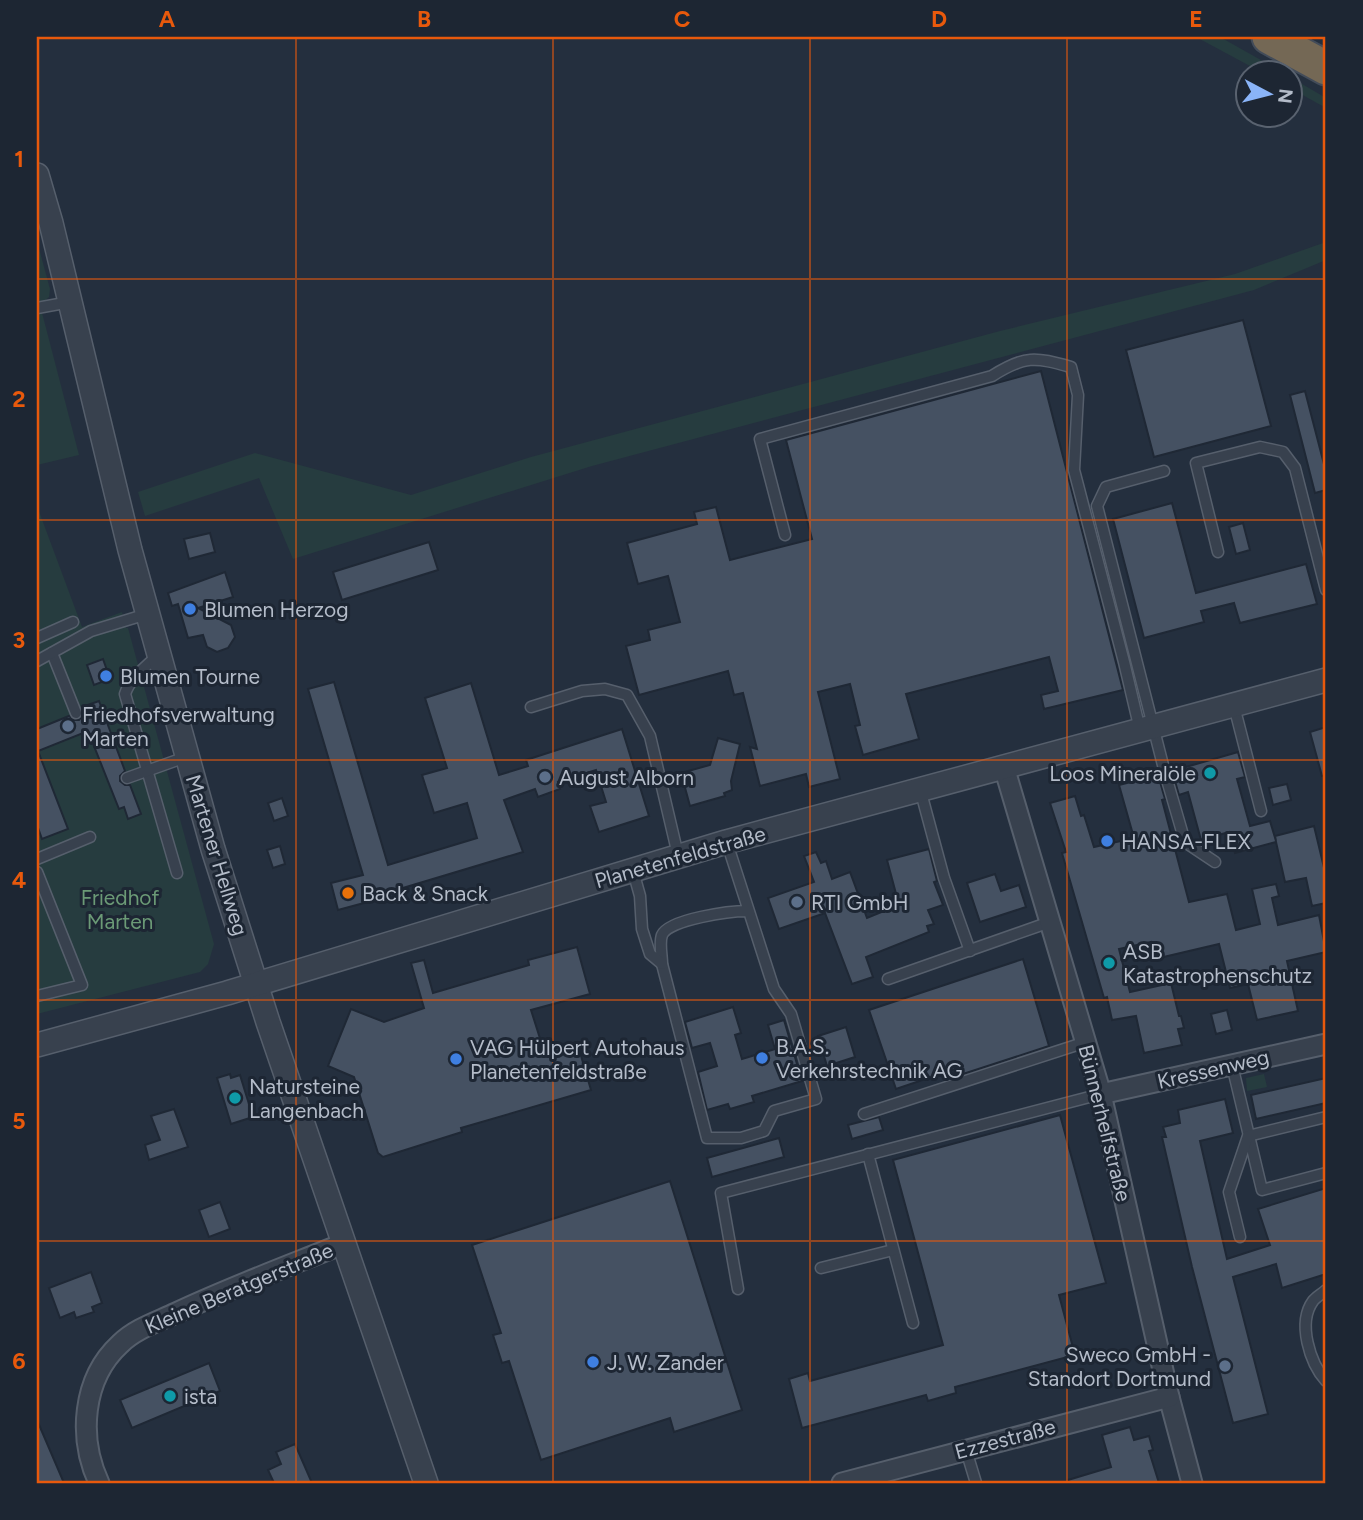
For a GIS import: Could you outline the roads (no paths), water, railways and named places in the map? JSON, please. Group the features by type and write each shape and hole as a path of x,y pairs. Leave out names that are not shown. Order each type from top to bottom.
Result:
{"highway":[{"path":"1269,37 1326,68"}],"street":[{"name":"Martener Hellweg","path":"37,175 130,550 213,849 426,1483"},
{"name":"Planetenfeldstraße","path":"37,1045 256,983 726,842 1326,680"},
{"name":"Bünnerhelfstraße","path":"1004,766 1101,1094 1169,1397 1192,1483"},
{"name":"Kressenweg","path":"1101,1094 1326,1044"},
{"name":"Kleine Beratgerstraße","path":"99,1483 89,1454 87,1409 91,1389 107,1358 120,1343 134,1333 192,1306 345,1243"},
{"name":"Ezzestraße","path":"849,1482 1169,1397"}],"lane":[{"path":"37,308 70,302"},
{"path":"785,535 760,439 992,376 1012,364 1038,358 1071,367 1078,395 1074,470 1124,662 1185,842 1215,862"},
{"path":"1218,552 1196,463 1260,447 1283,452 1295,468 1326,590"},
{"path":"1147,729 1097,506 1106,487 1164,471"},
{"path":"37,661 91,631 147,614"},
{"path":"37,638 73,622"},
{"path":"52,653 76,713"},
{"path":"158,655 128,686 125,694 177,873"},
{"path":"531,707 582,691 605,690 627,695 650,736 678,856"},
{"path":"1234,706 1261,811"},
{"path":"127,778 187,757"},
{"path":"920,789 944,878 970,950"},
{"path":"37,859 90,837"},
{"path":"726,842 774,989 791,1014 816,1099 774,1111 764,1131 741,1138 706,1138 662,964 661,937 667,928 723,911 747,911"},
{"path":"632,870 640,895 642,929 650,954 662,964"},
{"path":"37,872 82,985 37,996"},
{"path":"888,979 1050,922"},
{"path":"864,1114 1086,1042"},
{"path":"1232,1065 1262,1190 1326,1173"},
{"path":"738,1289 721,1193 1101,1094"},
{"path":"1248,1136 1326,1117"},
{"path":"1240,1237 1229,1192 1248,1136"},
{"path":"868,1154 913,1324"},
{"path":"821,1268 893,1250"},
{"path":"1326,1290 1312,1302 1305,1330 1316,1369 1326,1381"},
{"path":"966,1450 976,1483"}],"place":[{"name":"Blumen Herzog","path":"190,609"},
{"name":"Blumen Tourne","path":"106,676"},
{"name":"Friedhofsverwaltung Marten","path":"68,726"},
{"name":"Loos Mineralöle","path":"1210,773"},
{"name":"August Alborn","path":"545,777"},
{"name":"HANSA-FLEX","path":"1107,841"},
{"name":"Back & Snack","path":"348,893"},
{"name":"RTI GmbH","path":"797,902"},
{"name":"ASB Katastrophenschutz","path":"1109,963"},
{"name":"B.A.S. Verkehrstechnik AG","path":"762,1058"},
{"name":"VAG Hülpert Autohaus Planetenfeldstraße","path":"456,1059"},
{"name":"Natursteine Langenbach","path":"235,1098"},
{"name":"J. W. Zander","path":"593,1362"},
{"name":"Sweco GmbH - Standort Dortmund","path":"1225,1366"},
{"name":"ista","path":"170,1396"}],"park label":[{"name":"Friedhof Marten","path":"120,909"}]}
